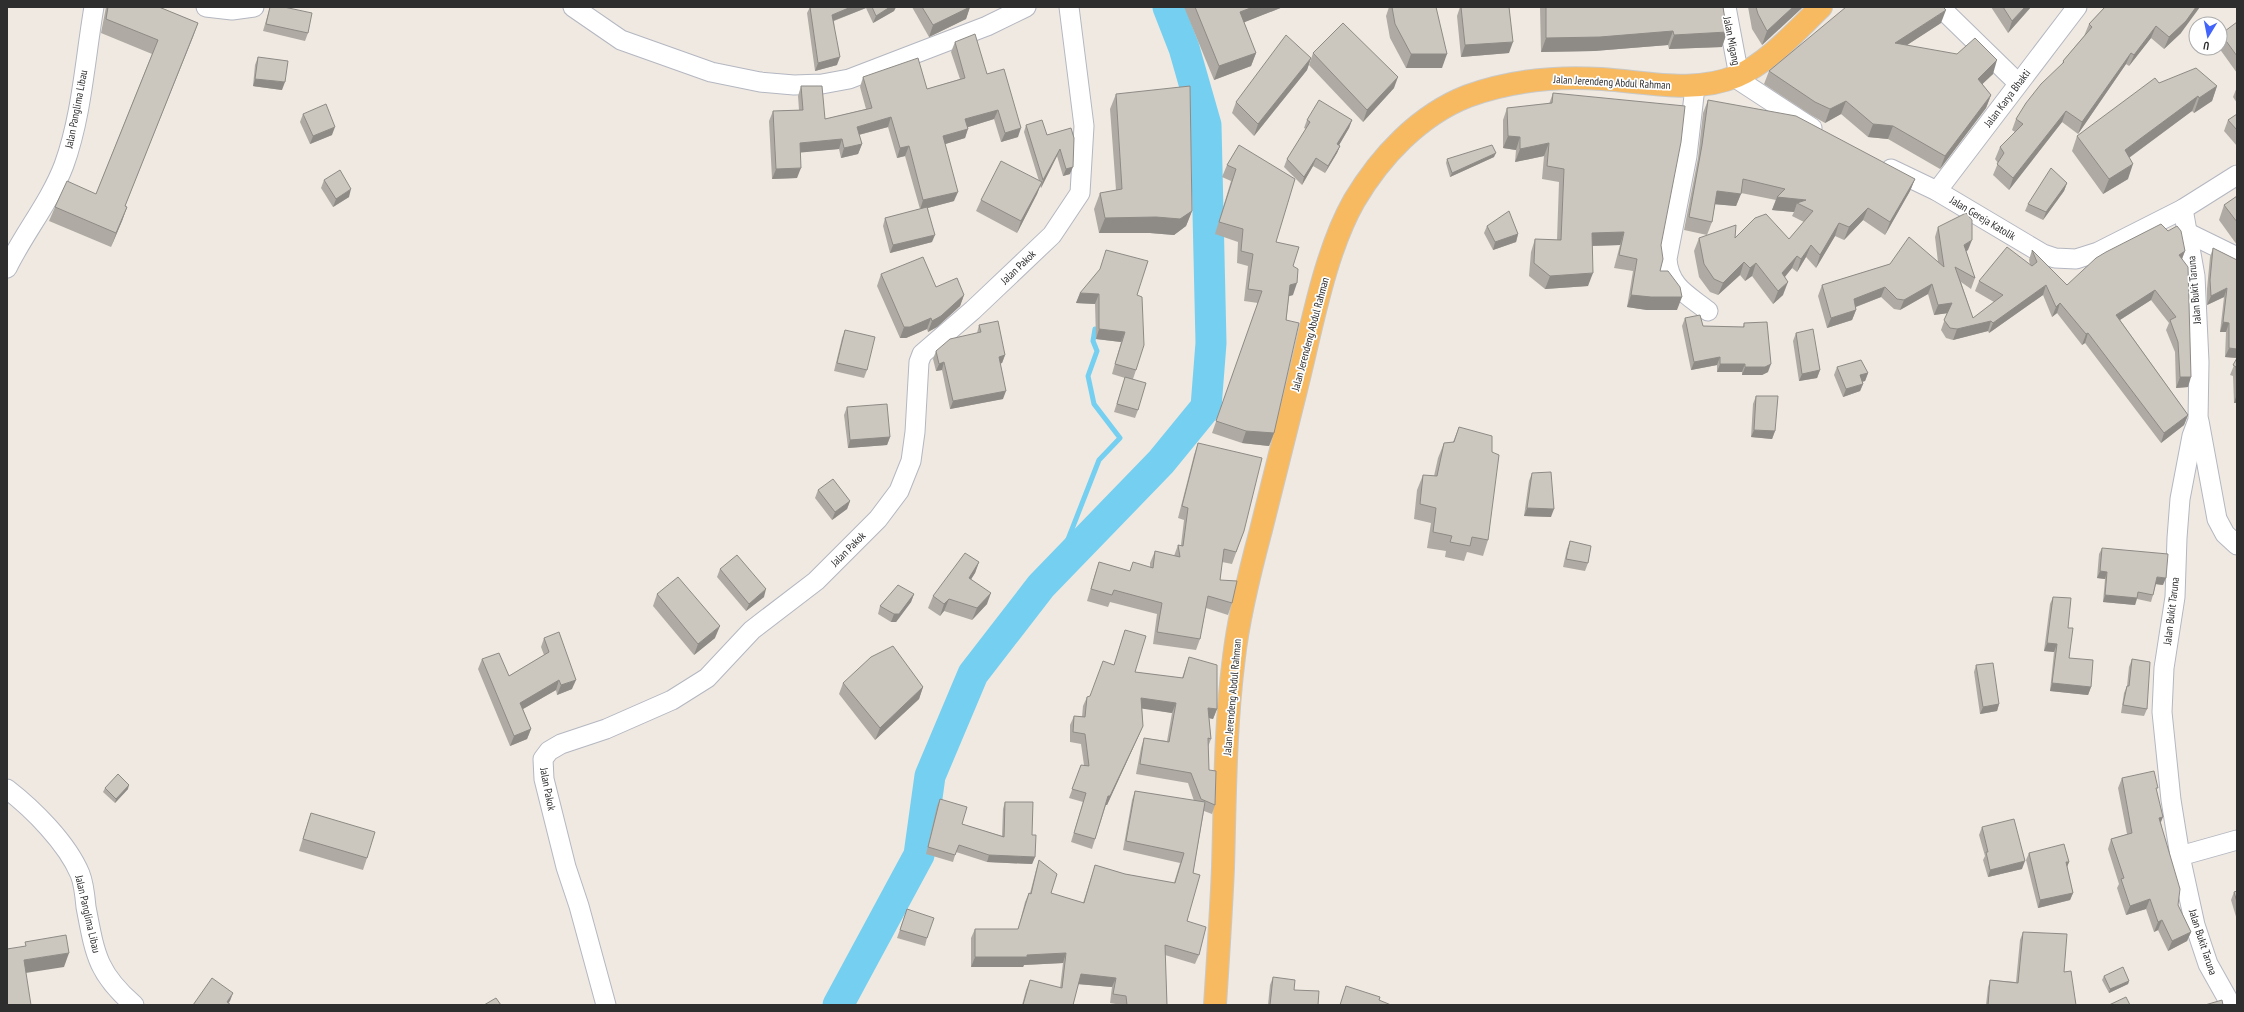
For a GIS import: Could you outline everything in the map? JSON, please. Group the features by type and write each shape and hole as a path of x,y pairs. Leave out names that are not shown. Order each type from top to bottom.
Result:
{"highway":[{"name":"Jalan Jerendeng Abdul Rahman","path":"1215,1005 1223,869 1227,722 1236,638 1248,578 1330,259 1347,214 1355,199 1389,152 1420,123 1463,98 1495,87 1549,78 1598,79 1695,86 1716,83 1736,76 1765,59 1822,7"}],"street":[{"name":"Jalan Panglima Libau","path":"7,268 53,189 64,164 74,132 94,7"},
{"path":"206,7 232,10 254,7"},
{"path":"573,7 621,40 711,72 760,82 794,85 822,84 849,79 980,29 1026,7"},
{"name":"Jalan Pakok","path":"606,1005 554,821 544,779 542,759 560,744 606,729 692,689 719,668 757,625 816,581 878,519 899,491 911,461 922,354 973,310 1052,235 1078,197 1082,186 1084,126 1069,7"},
{"name":"Jalan Migang","path":"1726,7 1736,76"},
{"path":"1940,7 2018,83"},
{"name":"Jalan Karya Bhakti","path":"1937,191 2077,7"},
{"path":"1736,76 1805,125 1831,138"},
{"path":"1695,86 1687,156 1667,259 1669,274 1674,283 1708,311"},
{"name":"Jalan Gereja Katolik","path":"1873,159 1937,191 2043,254 2063,259 2076,259 2098,252 2183,209 2237,175"},
{"name":"Jalan Bukit Taruna","path":"2183,209 2195,276 2199,362 2198,420 2192,436 2180,499 2175,597 2167,642 2162,702 2171,800 2180,856 2195,925 2211,969 2231,1005"},
{"path":"2188,234 2237,258"},
{"path":"2198,420 2217,519 2225,534 2237,545"},
{"name":"Jalan Panglima Libau","path":"7,789 60,841 78,870 91,935 102,971 116,989 134,1005"},
{"path":"2180,856 2237,840"}],"building":[{"path":"108,7 159,7 198,23 125,206 127,207 116,233 55,207 67,181 96,194 158,40 106,19"},
{"path":"270,7 284,7 312,13 308,33 266,24"},
{"path":"810,7 851,7 832,15 840,57 818,63"},
{"path":"872,7 890,7 876,16"},
{"path":"922,7 970,7 933,25"},
{"path":"1195,7 1253,7 1240,12 1256,53 1219,66"},
{"path":"1392,7 1436,7 1447,54 1411,54 1395,24"},
{"path":"1461,7 1509,7 1513,42 1465,45"},
{"path":"1546,7 1723,7 1727,32 1674,35 1673,31 1600,37 1546,38"},
{"path":"1756,7 1793,7 1767,31"},
{"path":"1846,7 1943,7 1946,10 1895,43 1957,54 1975,38 1997,60 1978,79 1991,95 1945,156 1893,126 1873,124 1846,101 1830,109 1815,102 1769,71"},
{"path":"2003,7 2025,7 2012,21"},
{"path":"2105,7 2196,7 2188,16 2186,21 2169,37 2156,26 2134,55 2131,53 2082,122 2066,111 2013,178 1997,164 2004,153 2000,147 2023,124 2016,119 2026,103 2041,84 2064,62 2063,61 2092,27 2089,24"},
{"path":"2237,22 2237,56 2228,44 2228,29"},
{"path":"1343,23 1398,77 1367,110 1313,53"},
{"path":"975,34 987,74 1004,69 1021,128 1005,133 998,110 965,119 968,129 943,136 958,192 923,200 909,146 900,148 891,117 857,127 862,144 844,148 842,139 800,143 801,168 776,169 773,111 803,110 801,86 822,86 825,119 872,108 863,77 918,58 927,89 965,78 955,42"},
{"path":"1286,35 1311,58 1258,124 1236,102"},
{"path":"258,57 288,61 285,82 255,79"},
{"path":"2196,68 2217,86 2199,98 2198,96 2125,150 2133,164 2109,179 2077,136 2155,78 2159,83"},
{"path":"1190,86 1192,211 1180,219 1156,217 1105,218 1100,193 1122,189 1116,94"},
{"path":"1553,93 1685,106 1681,142 1661,245 1663,259 1660,271 1668,271 1680,287 1682,297 1651,297 1631,295 1637,259 1619,255 1624,232 1592,233 1593,273 1550,276 1534,263 1535,239 1561,240 1564,169 1547,166 1549,143 1520,149 1520,137 1508,136 1507,108 1552,103"},
{"path":"1319,100 1352,120 1337,144 1340,146 1328,166 1316,158 1304,177 1287,159 1310,122 1307,120"},
{"path":"1708,100 1796,116 1915,179 1890,222 1868,208 1849,227 1839,223 1820,255 1811,245 1801,259 1797,256 1782,273 1788,282 1778,291 1756,263 1750,268 1744,262 1723,283 1714,279 1704,264 1699,238 1736,225 1735,238 1755,218 1766,214 1789,239 1813,211 1797,203 1806,200 1777,197 1785,189 1743,179 1741,194 1717,191 1712,222 1689,217 1702,145"},
{"path":"326,104 335,127 313,136 303,114"},
{"path":"2237,114 2237,130 2228,120"},
{"path":"1042,120 1047,135 1071,128 1074,138 1073,167 1066,169 1060,149 1043,180 1026,125"},
{"path":"1239,145 1295,179 1276,242 1299,247 1293,266 1298,269 1297,283 1290,285 1286,320 1299,323 1274,433 1246,431 1216,421 1262,291 1248,289 1253,254 1241,251 1243,229 1219,222 1236,169 1227,165"},
{"path":"1492,145 1496,153 1452,173 1447,159"},
{"path":"1001,161 1042,182 1021,221 981,200"},
{"path":"2051,168 2067,183 2046,212 2028,204"},
{"path":"340,170 351,189 336,199 324,180"},
{"path":"2237,196 2237,222 2224,205"},
{"path":"927,207 935,235 893,245 885,218"},
{"path":"1509,211 1518,234 1495,242 1487,226"},
{"path":"1966,213 1972,220 1972,240 1964,245 1975,278 1955,267 1973,318 2003,295 1979,281 2007,247 2032,266 2037,262 2032,250 2067,285 2096,258 2106,252 2161,224 2168,231 2177,226 2181,231 2185,251 2179,255 2188,267 2191,377 2180,377 2178,342 2170,320 2176,317 2155,290 2116,315 2188,415 2164,433 2088,333 2086,334 2060,303 2056,307 2046,285 1993,323 1991,321 1957,329 1950,328 1944,320 1952,303 1938,305 1932,284 1904,300 1897,299 1885,287 1854,299 1856,310 1831,318 1822,285 1890,264 1909,237 1944,267 1938,227"},
{"path":"2213,248 2237,260 2237,349 2229,348 2229,323 2223,322 2227,288 2211,296 2210,280"},
{"path":"1106,250 1148,261 1137,295 1142,297 1144,345 1136,370 1115,364 1125,332 1099,329 1099,294 1080,293 1100,269"},
{"path":"923,257 936,287 957,278 964,295 941,316 932,321 931,318 910,327 904,327 881,274"},
{"path":"1700,315 1703,326 1744,327 1744,323 1767,322 1771,364 1765,367 1745,367 1745,364 1720,364 1720,357 1694,362 1685,318"},
{"path":"998,321 1005,355 999,357 1006,391 953,401 944,362 939,364 936,351 950,339 981,332 979,325"},
{"path":"1813,329 1820,370 1802,374 1796,333"},
{"path":"845,330 875,337 867,370 837,363"},
{"path":"2237,358 2237,392 2236,367 2233,365"},
{"path":"1861,360 1868,373 1860,375 1863,384 1846,389 1837,367"},
{"path":"1125,377 1146,383 1138,410 1117,404"},
{"path":"1756,396 1778,396 1775,431 1754,430"},
{"path":"887,404 890,437 850,440 847,407"},
{"path":"1459,427 1492,436 1492,452 1499,455 1488,540 1472,537 1470,546 1450,542 1452,536 1433,532 1436,508 1420,504 1423,475 1437,476 1444,443 1454,442"},
{"path":"1198,443 1262,458 1244,531 1236,552 1224,549 1220,580 1237,581 1232,603 1208,596 1200,639 1157,632 1162,603 1114,590 1112,595 1091,589 1099,562 1130,571 1133,562 1153,568 1155,551 1180,557 1178,545 1183,546 1188,508 1182,506"},
{"path":"1551,472 1554,509 1527,508 1532,473"},
{"path":"833,479 850,501 835,512 818,490"},
{"path":"1570,541 1591,546 1588,563 1566,559"},
{"path":"2102,548 2168,554 2166,578 2157,577 2153,595 2138,592 2137,598 2105,595 2107,572 2100,571"},
{"path":"965,553 979,562 969,578 991,593 977,608 949,599 944,604 933,596"},
{"path":"737,555 766,589 749,604 720,569"},
{"path":"678,577 720,626 698,644 657,594"},
{"path":"898,585 914,594 899,614 894,614 880,606"},
{"path":"2053,597 2071,598 2068,628 2073,628 2069,658 2093,660 2091,687 2052,683 2057,644 2047,643"},
{"path":"1125,630 1146,636 1135,672 1183,678 1189,657 1217,665 1217,709 1208,708 1211,739 1208,738 1209,770 1216,771 1215,805 1201,799 1191,773 1140,764 1144,738 1169,742 1176,703 1141,698 1143,726 1110,796 1108,796 1095,839 1074,833 1086,793 1072,789 1081,765 1089,766 1085,734 1073,732 1074,716 1085,717 1087,697 1090,696 1103,661 1114,665"},
{"path":"559,632 576,680 561,685 559,680 520,703 531,729 514,736 482,659 499,653 509,676 549,652 544,638"},
{"path":"893,646 923,687 880,728 843,683 871,657"},
{"path":"2132,659 2150,662 2147,709 2123,705 2127,686 2129,686"},
{"path":"1993,663 1999,704 1983,707 1976,665"},
{"path":"2154,771 2158,788 2156,788 2163,817 2159,818 2180,889 2178,905 2191,932 2172,941 2162,920 2158,922 2150,899 2130,906 2121,879 2124,878 2111,839 2132,833 2122,778"},
{"path":"118,774 129,785 116,799 105,788"},
{"path":"1135,791 1205,802 1193,873 1200,875 1187,921 1206,927 1199,955 1165,945 1167,1005 1127,1005 1126,996 1113,994 1116,978 1081,974 1073,1005 1023,1005 1030,980 1062,988 1066,953 1027,955 1027,957 975,957 975,929 1018,929 1029,893 1031,894 1039,860 1057,874 1051,893 1084,903 1095,865 1125,874 1175,883 1184,853 1126,841"},
{"path":"940,799 967,807 962,824 1004,837 1005,802 1033,802 1032,835 1036,835 1035,857 989,855 959,845 955,855 928,847"},
{"path":"311,813 375,832 367,858 303,839"},
{"path":"2014,819 2025,861 1990,870 1986,852 1988,852 1982,827"},
{"path":"2064,844 2069,862 2066,862 2073,893 2040,900 2029,853"},
{"path":"2237,891 2237,902 2234,892"},
{"path":"907,909 934,918 927,938 900,930"},
{"path":"2023,932 2067,934 2064,972 2071,971 2076,1005 1988,1005 1990,980 2018,983"},
{"path":"66,935 69,953 24,960 31,1005 7,1005 7,949 26,946 25,942"},
{"path":"2123,967 2129,981 2110,989 2104,976"},
{"path":"1273,977 1295,980 1294,990 1319,991 1318,1005 1270,1005"},
{"path":"212,978 233,993 227,1002 231,1005 193,1005"},
{"path":"1346,986 1380,997 1379,1000 1391,1005 1340,1005"},
{"path":"2126,997 2130,1005 2109,1005"},
{"path":"496,998 501,1005 484,1005"},
{"path":"2222,1000 2223,1005 2205,1005"}],"waterway":[{"path":"838,1005 919,855 930,776 973,674 1041,586 1161,462 1206,407 1211,343 1206,125 1184,48 1168,7"},
{"path":"1056,570 1099,460 1120,438 1094,404 1088,376 1097,351 1093,341 1095,329"}]}
